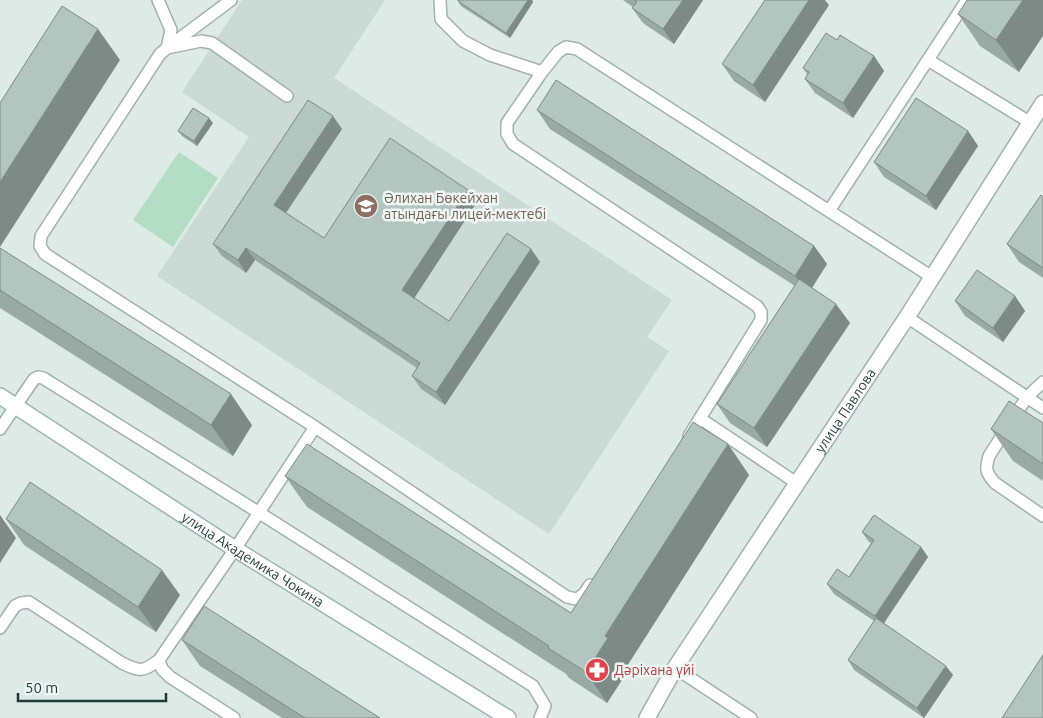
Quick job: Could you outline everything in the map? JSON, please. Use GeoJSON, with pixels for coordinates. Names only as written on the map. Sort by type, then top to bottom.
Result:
{"type":"FeatureCollection","features":[{"type":"Feature","properties":{"kind":"street","name":"улица Павлова"},"geometry":{"type":"LineString","coordinates":[[647,718],[676,668],[798,484],[1043,103]]}},
{"type":"Feature","properties":{"kind":"street","name":"улица Академика Чокина"},"geometry":{"type":"LineString","coordinates":[[0,396],[235,549],[508,718]]}},
{"type":"Feature","properties":{"kind":"lane"},"geometry":{"type":"LineString","coordinates":[[158,0],[171,30],[167,48]]}},
{"type":"Feature","properties":{"kind":"lane"},"geometry":{"type":"LineString","coordinates":[[231,0],[160,54],[41,236],[40,246],[45,254],[315,426],[567,597],[577,599],[584,594],[595,578]]}},
{"type":"Feature","properties":{"kind":"lane"},"geometry":{"type":"LineString","coordinates":[[440,0],[441,19],[463,41],[490,55],[542,72]]}},
{"type":"Feature","properties":{"kind":"lane"},"geometry":{"type":"LineString","coordinates":[[829,211],[967,0]]}},
{"type":"Feature","properties":{"kind":"lane"},"geometry":{"type":"LineString","coordinates":[[167,48],[201,41],[212,43],[287,96]]}},
{"type":"Feature","properties":{"kind":"lane"},"geometry":{"type":"LineString","coordinates":[[685,443],[761,320],[761,312],[756,306],[513,144],[507,134],[506,123],[558,52],[566,47],[577,49],[932,277]]}},
{"type":"Feature","properties":{"kind":"lane"},"geometry":{"type":"LineString","coordinates":[[928,60],[1030,123]]}},
{"type":"Feature","properties":{"kind":"lane"},"geometry":{"type":"LineString","coordinates":[[907,316],[1043,408]]}},
{"type":"Feature","properties":{"kind":"lane"},"geometry":{"type":"LineString","coordinates":[[0,429],[34,379],[42,378],[534,686],[545,706],[540,718]]}},
{"type":"Feature","properties":{"kind":"lane"},"geometry":{"type":"LineString","coordinates":[[1043,382],[1026,397],[989,456],[986,464],[986,470],[995,483],[1043,516]]}},
{"type":"Feature","properties":{"kind":"lane"},"geometry":{"type":"LineString","coordinates":[[701,419],[798,484]]}},
{"type":"Feature","properties":{"kind":"lane"},"geometry":{"type":"LineString","coordinates":[[0,628],[15,606],[29,602],[122,663],[134,669],[147,668],[159,660],[235,549],[315,426]]}},
{"type":"Feature","properties":{"kind":"lane"},"geometry":{"type":"LineString","coordinates":[[159,660],[162,669],[170,677],[234,718]]}},
{"type":"Feature","properties":{"kind":"lane"},"geometry":{"type":"LineString","coordinates":[[676,668],[751,718]]}},
{"type":"Feature","properties":{"kind":"shaded area","name":"Әлихан Бөкейхан атындағы лицей-мектебі"},"geometry":{"type":"Polygon","coordinates":[[[242,0],[385,0],[334,78],[672,300],[647,337],[669,351],[549,534],[157,276],[249,137],[182,92],[242,0]]]}},
{"type":"Feature","properties":{"kind":"green space"},"geometry":{"type":"Polygon","coordinates":[[[179,152],[218,178],[173,247],[133,220],[179,152]]]}},
{"type":"Feature","properties":{"kind":"building"},"geometry":{"type":"Polygon","coordinates":[[[458,0],[528,0],[506,33],[458,0]]]}},
{"type":"Feature","properties":{"kind":"building"},"geometry":{"type":"Polygon","coordinates":[[[634,0],[683,0],[663,29],[632,8],[637,2],[634,0]]]}},
{"type":"Feature","properties":{"kind":"building"},"geometry":{"type":"Polygon","coordinates":[[[765,0],[809,0],[753,85],[722,64],[765,0]]]}},
{"type":"Feature","properties":{"kind":"building"},"geometry":{"type":"Polygon","coordinates":[[[967,0],[1023,0],[996,40],[958,14],[967,0]]]}},
{"type":"Feature","properties":{"kind":"building"},"geometry":{"type":"Polygon","coordinates":[[[62,6],[98,29],[0,182],[0,103],[62,6]]]}},
{"type":"Feature","properties":{"kind":"building"},"geometry":{"type":"Polygon","coordinates":[[[826,33],[837,40],[840,35],[874,56],[843,103],[805,79],[809,72],[803,68],[826,33]]]}},
{"type":"Feature","properties":{"kind":"building"},"geometry":{"type":"Polygon","coordinates":[[[556,80],[814,246],[795,276],[537,110],[556,80]]]}},
{"type":"Feature","properties":{"kind":"building"},"geometry":{"type":"Polygon","coordinates":[[[916,98],[968,131],[926,196],[874,162],[916,98]]]}},
{"type":"Feature","properties":{"kind":"building"},"geometry":{"type":"Polygon","coordinates":[[[308,100],[333,116],[274,205],[324,238],[390,138],[468,190],[402,290],[449,321],[507,233],[531,249],[436,392],[412,376],[420,363],[246,248],[238,260],[213,244],[308,100]]]}},
{"type":"Feature","properties":{"kind":"building"},"geometry":{"type":"Polygon","coordinates":[[[193,108],[209,118],[194,141],[178,131],[193,108]]]}},
{"type":"Feature","properties":{"kind":"building"},"geometry":{"type":"Polygon","coordinates":[[[1041,195],[1043,197],[1043,268],[1007,244],[1041,195]]]}},
{"type":"Feature","properties":{"kind":"building"},"geometry":{"type":"Polygon","coordinates":[[[0,248],[231,394],[211,425],[0,290],[0,248]]]}},
{"type":"Feature","properties":{"kind":"building"},"geometry":{"type":"Polygon","coordinates":[[[977,270],[1015,296],[993,328],[955,301],[977,270]]]}},
{"type":"Feature","properties":{"kind":"building"},"geometry":{"type":"Polygon","coordinates":[[[799,279],[836,304],[754,428],[717,404],[799,279]]]}},
{"type":"Feature","properties":{"kind":"building"},"geometry":{"type":"Polygon","coordinates":[[[1009,401],[1043,423],[1043,464],[991,429],[1009,401]]]}},
{"type":"Feature","properties":{"kind":"building"},"geometry":{"type":"Polygon","coordinates":[[[693,422],[728,444],[605,636],[608,638],[586,672],[548,648],[549,646],[285,476],[307,444],[571,613],[693,422]]]}},
{"type":"Feature","properties":{"kind":"building"},"geometry":{"type":"Polygon","coordinates":[[[30,482],[162,570],[138,607],[6,519],[30,482]]]}},
{"type":"Feature","properties":{"kind":"building"},"geometry":{"type":"Polygon","coordinates":[[[874,515],[921,547],[875,616],[827,584],[837,569],[849,577],[874,540],[862,532],[874,515]]]}},
{"type":"Feature","properties":{"kind":"building"},"geometry":{"type":"Polygon","coordinates":[[[204,606],[380,718],[305,718],[182,640],[204,606]]]}},
{"type":"Feature","properties":{"kind":"building"},"geometry":{"type":"Polygon","coordinates":[[[876,618],[946,666],[917,708],[848,660],[876,618]]]}},
{"type":"Feature","properties":{"kind":"building"},"geometry":{"type":"Polygon","coordinates":[[[1043,655],[1043,718],[1002,718],[1043,655]]]}},
{"type":"Feature","properties":{"kind":"place","name":"Әлихан Бөкейхан атындағы лицей-мектебі"},"geometry":{"type":"Point","coordinates":[366,206]}},
{"type":"Feature","properties":{"kind":"place","name":"Дәріхана үйі"},"geometry":{"type":"Point","coordinates":[597,670]}}]}
